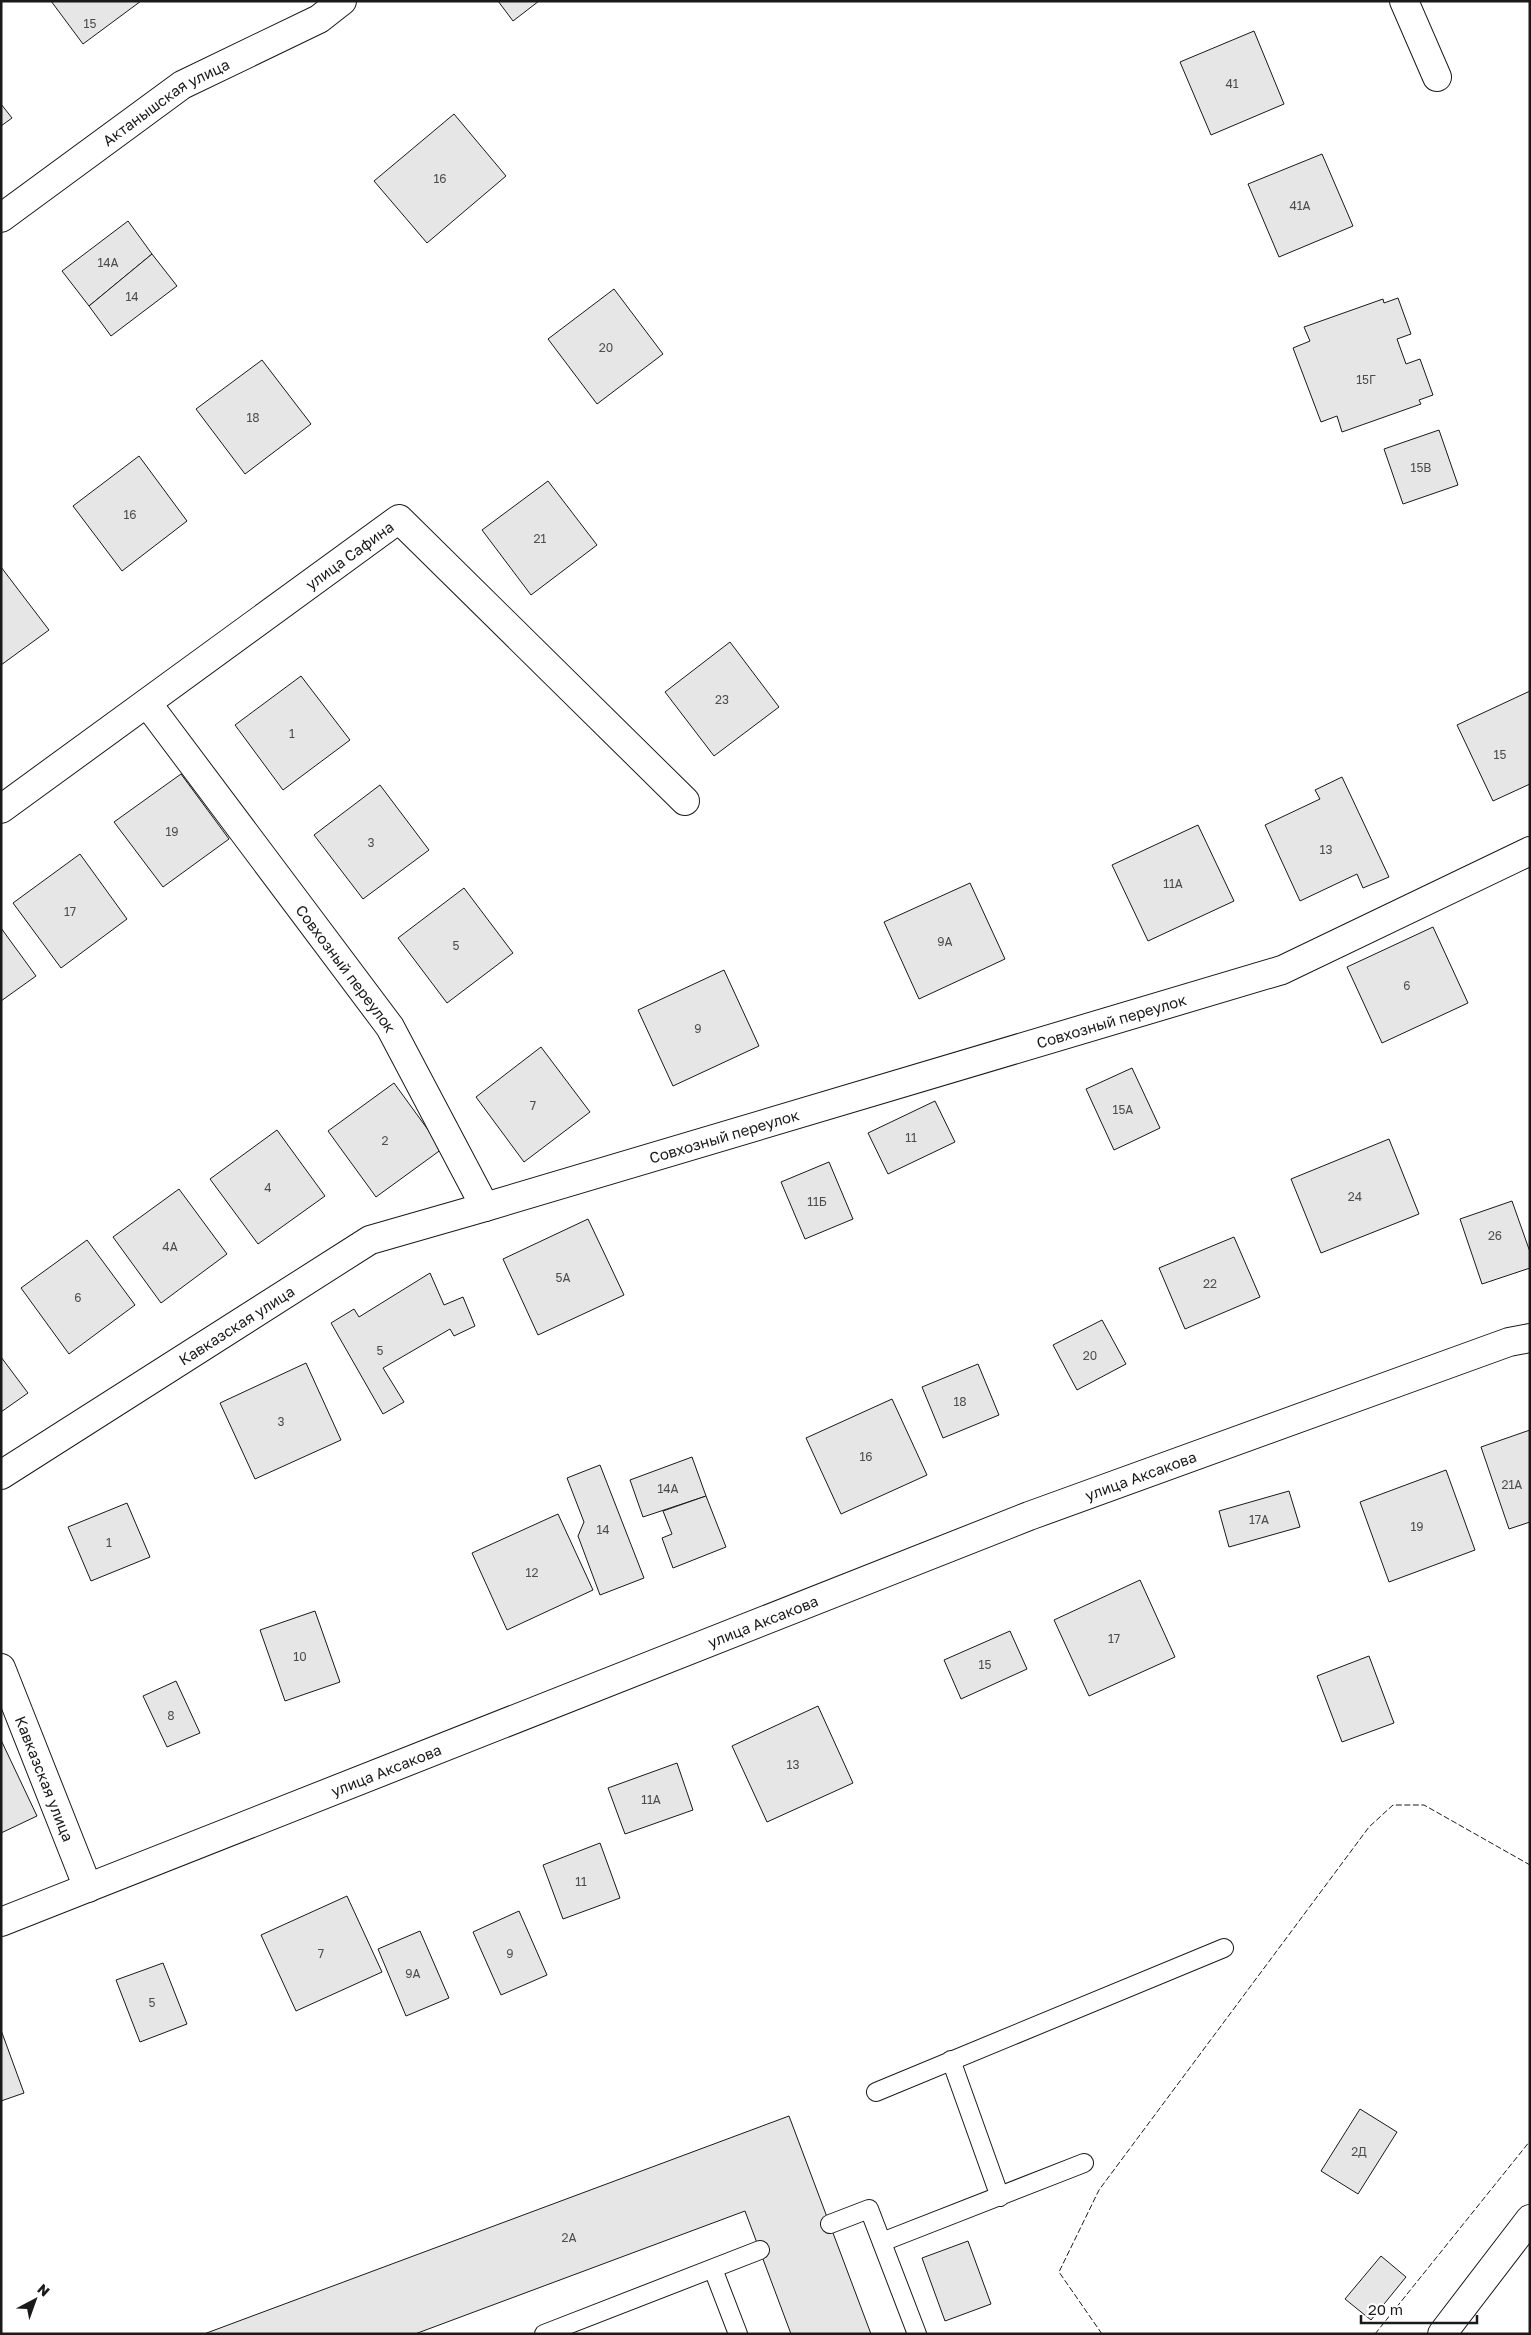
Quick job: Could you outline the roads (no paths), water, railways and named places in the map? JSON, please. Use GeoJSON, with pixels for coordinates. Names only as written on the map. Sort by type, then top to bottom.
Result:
{"type":"FeatureCollection","features":[{"type":"Feature","properties":{"kind":"street","name":"Актанышская улица"},"geometry":{"type":"LineString","coordinates":[[1,218],[182,85],[319,20],[342,1]]}},
{"type":"Feature","properties":{"kind":"street"},"geometry":{"type":"LineString","coordinates":[[1404,1],[1436,77]]}},
{"type":"Feature","properties":{"kind":"street","name":"улица Сафина"},"geometry":{"type":"LineString","coordinates":[[1,809],[399,519],[685,801]]}},
{"type":"Feature","properties":{"kind":"street","name":"Совхозный переулок"},"geometry":{"type":"LineString","coordinates":[[148,703],[390,1027],[485,1207],[1282,970],[1530,851]]}},
{"type":"Feature","properties":{"kind":"street","name":"Кавказская улица"},"geometry":{"type":"LineString","coordinates":[[1,1475],[370,1240],[485,1207]]}},
{"type":"Feature","properties":{"kind":"street","name":"улица Аксакова"},"geometry":{"type":"LineString","coordinates":[[1,1922],[1029,1516],[1509,1342],[1530,1338]]}},
{"type":"Feature","properties":{"kind":"street","name":"Кавказская улица"},"geometry":{"type":"LineString","coordinates":[[1,1668],[88,1888]]}},
{"type":"Feature","properties":{"kind":"street"},"geometry":{"type":"LineString","coordinates":[[1442,2334],[1530,2219]]}},
{"type":"Feature","properties":{"kind":"lane"},"geometry":{"type":"LineString","coordinates":[[876,2092],[1224,1948]]}},
{"type":"Feature","properties":{"kind":"lane"},"geometry":{"type":"LineString","coordinates":[[952,2060],[1000,2197]]}},
{"type":"Feature","properties":{"kind":"lane"},"geometry":{"type":"LineString","coordinates":[[882,2242],[1084,2163]]}},
{"type":"Feature","properties":{"kind":"lane"},"geometry":{"type":"LineString","coordinates":[[830,2224],[869,2209],[917,2334]]}},
{"type":"Feature","properties":{"kind":"lane"},"geometry":{"type":"LineString","coordinates":[[544,2334],[573,2329],[760,2250]]}},
{"type":"Feature","properties":{"kind":"lane"},"geometry":{"type":"LineString","coordinates":[[713,2269],[738,2334]]}}]}
